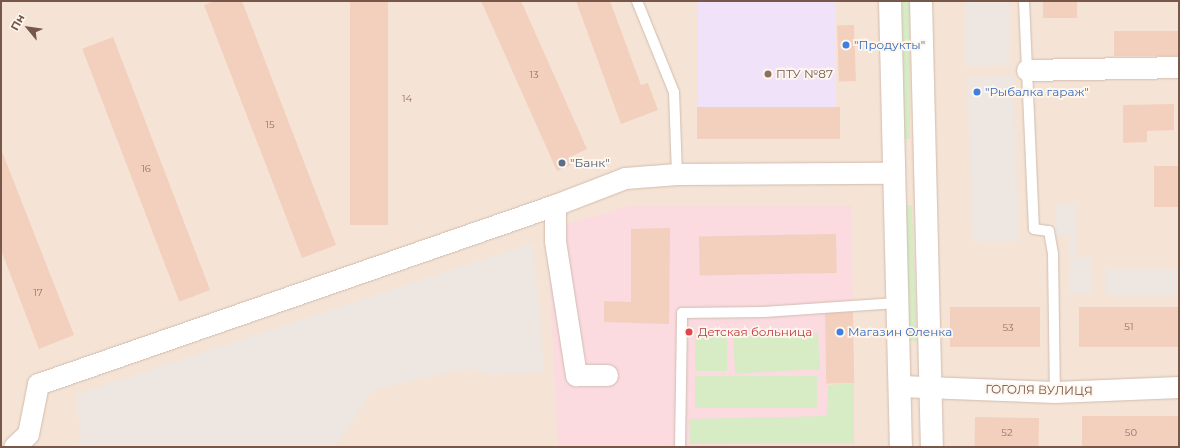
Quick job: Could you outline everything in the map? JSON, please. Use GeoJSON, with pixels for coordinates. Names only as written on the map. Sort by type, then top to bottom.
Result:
{"type":"FeatureCollection","features":[{"type":"Feature","properties":{"kind":"street"},"geometry":{"type":"LineString","coordinates":[[890,1],[901,447]]}},
{"type":"Feature","properties":{"kind":"street"},"geometry":{"type":"LineString","coordinates":[[921,1],[932,447]]}},
{"type":"Feature","properties":{"kind":"street"},"geometry":{"type":"LineString","coordinates":[[1027,70],[1179,67]]}},
{"type":"Feature","properties":{"kind":"street"},"geometry":{"type":"LineString","coordinates":[[14,447],[28,434],[38,384],[556,205],[625,178],[677,174],[894,173]]}},
{"type":"Feature","properties":{"kind":"street"},"geometry":{"type":"LineString","coordinates":[[556,205],[555,241],[576,375],[607,375]]}},
{"type":"Feature","properties":{"kind":"street","name":"ГОГОЛЯ ВУЛИЦЯ"},"geometry":{"type":"LineString","coordinates":[[900,386],[1055,392],[1179,388]]}},
{"type":"Feature","properties":{"kind":"lane"},"geometry":{"type":"LineString","coordinates":[[637,1],[674,92],[677,174]]}},
{"type":"Feature","properties":{"kind":"lane"},"geometry":{"type":"LineString","coordinates":[[1024,1],[1034,229],[1049,231],[1053,254],[1055,392]]}},
{"type":"Feature","properties":{"kind":"lane"},"geometry":{"type":"LineString","coordinates":[[680,447],[682,313],[764,312],[897,303]]}},
{"type":"Feature","properties":{"kind":"shaded area"},"geometry":{"type":"Polygon","coordinates":[[[1,1],[1179,1],[1179,447],[1,447],[1,1]]]}},
{"type":"Feature","properties":{"kind":"shaded area","name":"ПТУ №87"},"geometry":{"type":"Polygon","coordinates":[[[698,1],[836,1],[836,140],[698,140],[698,1]]]}},
{"type":"Feature","properties":{"kind":"shaded area"},"geometry":{"type":"Polygon","coordinates":[[[965,1],[1010,1],[1010,66],[965,66],[965,1]]]}},
{"type":"Feature","properties":{"kind":"shaded area"},"geometry":{"type":"Polygon","coordinates":[[[1013,76],[1019,241],[973,243],[967,78],[1013,76]]]}},
{"type":"Feature","properties":{"kind":"shaded area"},"geometry":{"type":"Polygon","coordinates":[[[1076,204],[1077,257],[1092,257],[1092,294],[1070,294],[1069,235],[1056,235],[1056,205],[1076,204]]]}},
{"type":"Feature","properties":{"kind":"shaded area","name":"Детская больница"},"geometry":{"type":"Polygon","coordinates":[[[634,205],[851,205],[853,311],[825,313],[828,385],[854,383],[855,447],[558,447],[547,229],[634,205]]]}},
{"type":"Feature","properties":{"kind":"shaded area"},"geometry":{"type":"Polygon","coordinates":[[[533,243],[545,372],[489,375],[469,368],[373,390],[335,447],[72,447],[81,440],[76,394],[533,243]]]}},
{"type":"Feature","properties":{"kind":"shaded area"},"geometry":{"type":"Polygon","coordinates":[[[1106,270],[1179,270],[1179,296],[1106,296],[1106,270]]]}},
{"type":"Feature","properties":{"kind":"green space"},"geometry":{"type":"Polygon","coordinates":[[[902,1],[910,1],[910,139],[902,139],[902,1]]]}},
{"type":"Feature","properties":{"kind":"green space"},"geometry":{"type":"Polygon","coordinates":[[[903,205],[912,205],[917,341],[908,341],[903,205]]]}},
{"type":"Feature","properties":{"kind":"green space"},"geometry":{"type":"Polygon","coordinates":[[[818,333],[820,369],[735,373],[733,337],[818,333]]]}},
{"type":"Feature","properties":{"kind":"green space"},"geometry":{"type":"Polygon","coordinates":[[[695,334],[727,334],[727,371],[695,371],[695,334]]]}},
{"type":"Feature","properties":{"kind":"green space"},"geometry":{"type":"Polygon","coordinates":[[[695,376],[817,376],[817,408],[695,408],[695,376]]]}},
{"type":"Feature","properties":{"kind":"green space"},"geometry":{"type":"Polygon","coordinates":[[[854,383],[854,443],[690,444],[689,419],[827,416],[828,385],[854,383]]]}},
{"type":"Feature","properties":{"kind":"building"},"geometry":{"type":"Polygon","coordinates":[[[215,1],[242,1],[336,245],[302,258],[204,5],[215,1]]]}},
{"type":"Feature","properties":{"kind":"building"},"geometry":{"type":"Polygon","coordinates":[[[350,1],[388,1],[388,225],[350,225],[350,1]]]}},
{"type":"Feature","properties":{"kind":"building"},"geometry":{"type":"Polygon","coordinates":[[[481,1],[521,1],[587,149],[568,158],[571,165],[557,171],[481,1]]]}},
{"type":"Feature","properties":{"kind":"building"},"geometry":{"type":"Polygon","coordinates":[[[576,1],[610,1],[641,85],[648,83],[658,110],[621,124],[576,1]]]}},
{"type":"Feature","properties":{"kind":"building"},"geometry":{"type":"Polygon","coordinates":[[[1043,1],[1077,1],[1077,18],[1043,18],[1043,1]]]}},
{"type":"Feature","properties":{"kind":"building","name":"\"Продукты\""},"geometry":{"type":"Polygon","coordinates":[[[854,25],[856,81],[839,82],[837,26],[854,25]]]}},
{"type":"Feature","properties":{"kind":"building"},"geometry":{"type":"Polygon","coordinates":[[[1114,31],[1179,31],[1179,56],[1114,56],[1114,31]]]}},
{"type":"Feature","properties":{"kind":"building"},"geometry":{"type":"Polygon","coordinates":[[[113,37],[210,290],[179,302],[82,49],[113,37]]]}},
{"type":"Feature","properties":{"kind":"building"},"geometry":{"type":"Polygon","coordinates":[[[1174,104],[1174,130],[1147,131],[1147,142],[1123,143],[1123,105],[1174,104]]]}},
{"type":"Feature","properties":{"kind":"building","name":"ПТУ №87"},"geometry":{"type":"Polygon","coordinates":[[[697,107],[840,107],[840,139],[697,139],[697,107]]]}},
{"type":"Feature","properties":{"kind":"building"},"geometry":{"type":"Polygon","coordinates":[[[1,149],[74,335],[39,349],[1,250],[1,149]]]}},
{"type":"Feature","properties":{"kind":"building"},"geometry":{"type":"Polygon","coordinates":[[[1154,166],[1179,166],[1179,207],[1154,207],[1154,166]]]}},
{"type":"Feature","properties":{"kind":"building"},"geometry":{"type":"Polygon","coordinates":[[[670,228],[669,324],[604,322],[604,301],[631,302],[631,229],[670,228]]]}},
{"type":"Feature","properties":{"kind":"building"},"geometry":{"type":"Polygon","coordinates":[[[836,234],[837,273],[700,275],[699,236],[836,234]]]}},
{"type":"Feature","properties":{"kind":"building"},"geometry":{"type":"Polygon","coordinates":[[[950,307],[1040,307],[1040,347],[950,347],[950,307]]]}},
{"type":"Feature","properties":{"kind":"building"},"geometry":{"type":"Polygon","coordinates":[[[1079,307],[1179,307],[1179,347],[1079,347],[1079,307]]]}},
{"type":"Feature","properties":{"kind":"building"},"geometry":{"type":"Polygon","coordinates":[[[825,312],[853,312],[854,383],[826,383],[825,312]]]}},
{"type":"Feature","properties":{"kind":"building"},"geometry":{"type":"Polygon","coordinates":[[[1082,416],[1179,416],[1179,447],[1082,447],[1082,416]]]}},
{"type":"Feature","properties":{"kind":"building"},"geometry":{"type":"Polygon","coordinates":[[[975,417],[1039,418],[1038,447],[974,447],[975,417]]]}},
{"type":"Feature","properties":{"kind":"place","name":"\"Продукты\""},"geometry":{"type":"Point","coordinates":[846,45]}},
{"type":"Feature","properties":{"kind":"place","name":"ПТУ №87"},"geometry":{"type":"Point","coordinates":[768,74]}},
{"type":"Feature","properties":{"kind":"place","name":"\"Рыбалка гараж\""},"geometry":{"type":"Point","coordinates":[977,92]}},
{"type":"Feature","properties":{"kind":"place","name":"\"Банк\""},"geometry":{"type":"Point","coordinates":[562,163]}},
{"type":"Feature","properties":{"kind":"place","name":"Детская больница"},"geometry":{"type":"Point","coordinates":[689,332]}},
{"type":"Feature","properties":{"kind":"place","name":"Магазин Оленка"},"geometry":{"type":"Point","coordinates":[840,332]}}]}
